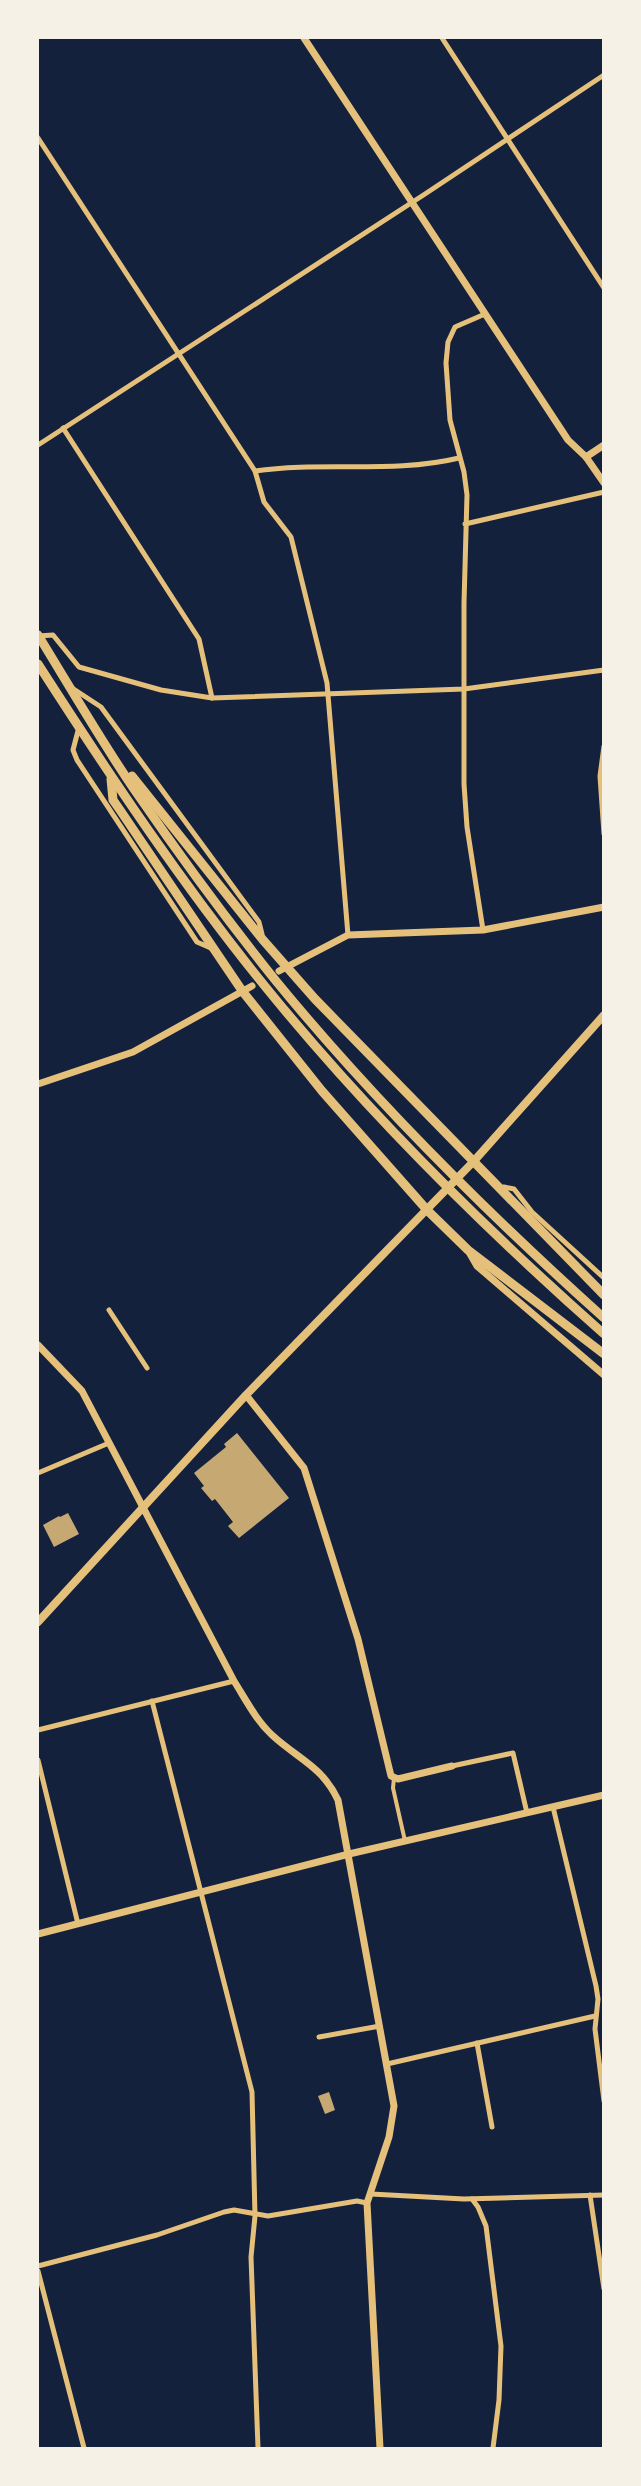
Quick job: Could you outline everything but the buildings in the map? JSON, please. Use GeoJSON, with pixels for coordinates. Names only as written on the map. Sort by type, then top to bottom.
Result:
{"type":"FeatureCollection","features":[{"type":"Feature","properties":{"kind":"highway"},"geometry":{"type":"LineString","coordinates":[[38,635],[135,791],[276,980],[356,1074],[441,1166],[603,1318]]}},
{"type":"Feature","properties":{"kind":"highway"},"geometry":{"type":"LineString","coordinates":[[38,664],[111,776],[193,893],[268,990],[347,1083],[460,1202],[603,1334]]}},
{"type":"Feature","properties":{"kind":"highway"},"geometry":{"type":"LineString","coordinates":[[104,742],[263,940],[283,969],[474,1161],[498,1189],[603,1295]]}},
{"type":"Feature","properties":{"kind":"highway"},"geometry":{"type":"LineString","coordinates":[[111,776],[113,800],[243,992],[321,1091],[427,1210],[468,1250],[603,1354]]}},
{"type":"Feature","properties":{"kind":"main road"},"geometry":{"type":"LineString","coordinates":[[38,1622],[246,1395],[474,1161],[603,1015]]}},
{"type":"Feature","properties":{"kind":"street"},"geometry":{"type":"LineString","coordinates":[[304,38],[568,440],[586,457],[603,483]]}},
{"type":"Feature","properties":{"kind":"street"},"geometry":{"type":"LineString","coordinates":[[442,38],[603,288]]}},
{"type":"Feature","properties":{"kind":"street"},"geometry":{"type":"LineString","coordinates":[[38,445],[603,75]]}},
{"type":"Feature","properties":{"kind":"street"},"geometry":{"type":"LineString","coordinates":[[38,138],[255,471],[264,502],[291,537],[305,598],[314,625],[328,692],[348,935]]}},
{"type":"Feature","properties":{"kind":"street"},"geometry":{"type":"LineString","coordinates":[[483,930],[467,827],[464,784],[467,495],[447,398],[446,363],[448,342],[455,327],[485,314]]}},
{"type":"Feature","properties":{"kind":"street"},"geometry":{"type":"LineString","coordinates":[[63,428],[195,633],[212,698]]}},
{"type":"Feature","properties":{"kind":"street"},"geometry":{"type":"LineString","coordinates":[[586,457],[603,445]]}},
{"type":"Feature","properties":{"kind":"street"},"geometry":{"type":"LineString","coordinates":[[255,471],[285,466],[426,464],[459,458]]}},
{"type":"Feature","properties":{"kind":"street"},"geometry":{"type":"LineString","coordinates":[[465,524],[603,492]]}},
{"type":"Feature","properties":{"kind":"street"},"geometry":{"type":"LineString","coordinates":[[38,635],[53,635],[79,667],[161,690],[212,698],[328,692],[464,689],[603,670]]}},
{"type":"Feature","properties":{"kind":"street"},"geometry":{"type":"LineString","coordinates":[[70,687],[101,707],[259,922],[263,940]]}},
{"type":"Feature","properties":{"kind":"street"},"geometry":{"type":"LineString","coordinates":[[79,728],[74,750],[77,760],[197,942],[214,950]]}},
{"type":"Feature","properties":{"kind":"street"},"geometry":{"type":"LineString","coordinates":[[603,746],[600,776],[603,834]]}},
{"type":"Feature","properties":{"kind":"street"},"geometry":{"type":"LineString","coordinates":[[283,969],[348,935],[483,930],[603,907]]}},
{"type":"Feature","properties":{"kind":"street"},"geometry":{"type":"LineString","coordinates":[[38,1083],[133,1052],[252,986]]}},
{"type":"Feature","properties":{"kind":"street"},"geometry":{"type":"LineString","coordinates":[[498,1189],[504,1187],[514,1189],[532,1212],[603,1278]]}},
{"type":"Feature","properties":{"kind":"street"},"geometry":{"type":"LineString","coordinates":[[468,1250],[477,1266],[603,1375]]}},
{"type":"Feature","properties":{"kind":"street"},"geometry":{"type":"LineString","coordinates":[[109,1310],[147,1368]]}},
{"type":"Feature","properties":{"kind":"street"},"geometry":{"type":"LineString","coordinates":[[38,1345],[82,1390],[234,1681],[258,1720],[273,1736],[307,1760],[339,1800],[394,2106],[388,2138],[367,2204],[380,2448]]}},
{"type":"Feature","properties":{"kind":"street"},"geometry":{"type":"LineString","coordinates":[[246,1395],[304,1468],[358,1640],[388,1766],[394,1778],[393,1788],[405,1842]]}},
{"type":"Feature","properties":{"kind":"street"},"geometry":{"type":"LineString","coordinates":[[38,1473],[109,1443]]}},
{"type":"Feature","properties":{"kind":"street"},"geometry":{"type":"LineString","coordinates":[[38,1730],[234,1681]]}},
{"type":"Feature","properties":{"kind":"street"},"geometry":{"type":"LineString","coordinates":[[152,1701],[252,2092],[255,2216],[251,2257],[258,2448]]}},
{"type":"Feature","properties":{"kind":"street"},"geometry":{"type":"LineString","coordinates":[[394,1778],[513,1753],[527,1813]]}},
{"type":"Feature","properties":{"kind":"street"},"geometry":{"type":"LineString","coordinates":[[38,1760],[78,1924]]}},
{"type":"Feature","properties":{"kind":"street"},"geometry":{"type":"LineString","coordinates":[[38,1934],[349,1854],[603,1795]]}},
{"type":"Feature","properties":{"kind":"street"},"geometry":{"type":"LineString","coordinates":[[553,1807],[596,1986],[598,1999],[595,2016],[603,2101]]}},
{"type":"Feature","properties":{"kind":"street"},"geometry":{"type":"LineString","coordinates":[[387,2064],[595,2016]]}},
{"type":"Feature","properties":{"kind":"street"},"geometry":{"type":"LineString","coordinates":[[319,2037],[380,2026]]}},
{"type":"Feature","properties":{"kind":"street"},"geometry":{"type":"LineString","coordinates":[[477,2043],[492,2127]]}},
{"type":"Feature","properties":{"kind":"street"},"geometry":{"type":"LineString","coordinates":[[371,2194],[472,2199],[603,2195]]}},
{"type":"Feature","properties":{"kind":"street"},"geometry":{"type":"LineString","coordinates":[[590,2195],[603,2289]]}},
{"type":"Feature","properties":{"kind":"street"},"geometry":{"type":"LineString","coordinates":[[472,2199],[486,2226],[501,2346],[500,2400],[493,2448]]}},
{"type":"Feature","properties":{"kind":"street"},"geometry":{"type":"LineString","coordinates":[[38,2266],[157,2235],[224,2212],[240,2211],[255,2216],[268,2216],[357,2201],[367,2204]]}},
{"type":"Feature","properties":{"kind":"street"},"geometry":{"type":"LineString","coordinates":[[38,2271],[84,2448]]}}]}
